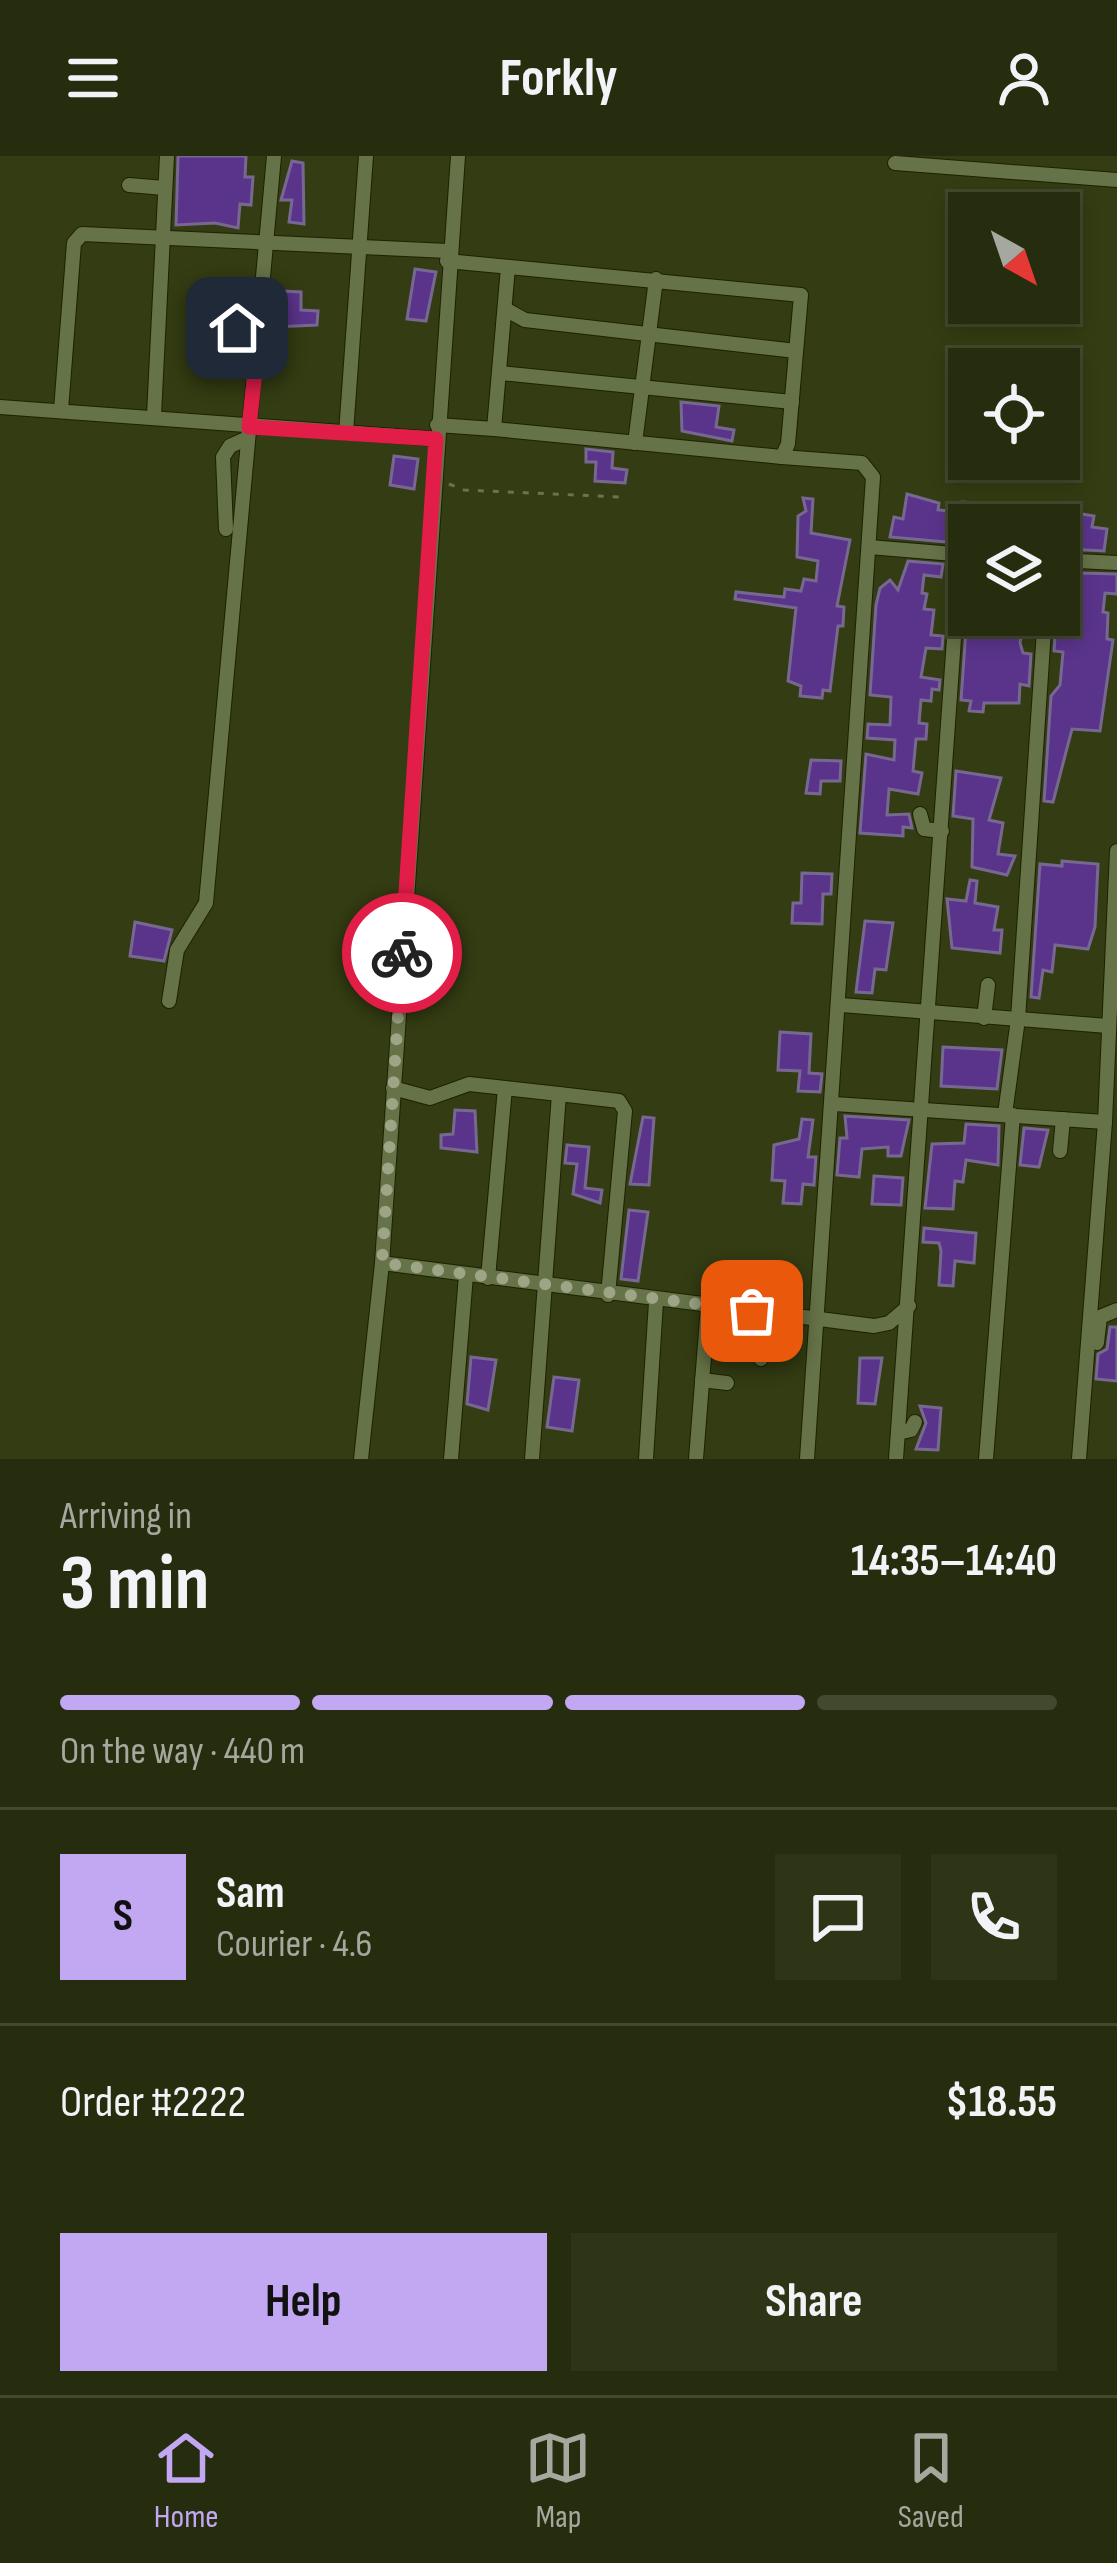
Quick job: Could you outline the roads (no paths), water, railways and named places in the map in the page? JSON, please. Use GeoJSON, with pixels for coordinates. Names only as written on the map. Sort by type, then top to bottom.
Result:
{"type":"FeatureCollection","features":[{"type":"Feature","properties":{"kind":"street"},"geometry":{"type":"LineString","coordinates":[[154,416],[167,156]]}},
{"type":"Feature","properties":{"kind":"street"},"geometry":{"type":"LineString","coordinates":[[169,1001],[178,950],[206,902],[274,156]]}},
{"type":"Feature","properties":{"kind":"street"},"geometry":{"type":"LineString","coordinates":[[346,433],[366,156]]}},
{"type":"Feature","properties":{"kind":"street"},"geometry":{"type":"LineString","coordinates":[[361,1459],[382,1263],[458,156]]}},
{"type":"Feature","properties":{"kind":"street"},"geometry":{"type":"LineString","coordinates":[[896,163],[1117,180]]}},
{"type":"Feature","properties":{"kind":"street"},"geometry":{"type":"LineString","coordinates":[[129,184],[164,188]]}},
{"type":"Feature","properties":{"kind":"street"},"geometry":{"type":"LineString","coordinates":[[62,410],[75,240],[88,231],[358,246],[508,267],[801,295],[782,458]]}},
{"type":"Feature","properties":{"kind":"street"},"geometry":{"type":"LineString","coordinates":[[494,429],[508,267]]}},
{"type":"Feature","properties":{"kind":"street"},"geometry":{"type":"LineString","coordinates":[[635,443],[656,279]]}},
{"type":"Feature","properties":{"kind":"street"},"geometry":{"type":"LineString","coordinates":[[505,309],[525,320],[796,351]]}},
{"type":"Feature","properties":{"kind":"street"},"geometry":{"type":"LineString","coordinates":[[212,319],[231,328],[260,327]]}},
{"type":"Feature","properties":{"kind":"street"},"geometry":{"type":"LineString","coordinates":[[500,373],[792,402]]}},
{"type":"Feature","properties":{"kind":"street"},"geometry":{"type":"LineString","coordinates":[[0,407],[154,416],[249,432],[494,429],[869,467],[869,547],[841,1005],[807,1459]]}},
{"type":"Feature","properties":{"kind":"street"},"geometry":{"type":"LineString","coordinates":[[226,529],[223,457],[249,432]]}},
{"type":"Feature","properties":{"kind":"street"},"geometry":{"type":"LineString","coordinates":[[869,547],[948,554]]}},
{"type":"Feature","properties":{"kind":"street"},"geometry":{"type":"LineString","coordinates":[[1080,561],[1117,563]]}},
{"type":"Feature","properties":{"kind":"street"},"geometry":{"type":"LineString","coordinates":[[896,1459],[958,636]]}},
{"type":"Feature","properties":{"kind":"street"},"geometry":{"type":"LineString","coordinates":[[986,1459],[1044,636]]}},
{"type":"Feature","properties":{"kind":"street"},"geometry":{"type":"LineString","coordinates":[[920,814],[924,829],[942,831]]}},
{"type":"Feature","properties":{"kind":"street"},"geometry":{"type":"LineString","coordinates":[[1079,1459],[1105,1122],[1117,851]]}},
{"type":"Feature","properties":{"kind":"street"},"geometry":{"type":"LineString","coordinates":[[984,1018],[988,985]]}},
{"type":"Feature","properties":{"kind":"street"},"geometry":{"type":"LineString","coordinates":[[841,1005],[1108,1026]]}},
{"type":"Feature","properties":{"kind":"street"},"geometry":{"type":"LineString","coordinates":[[393,1088],[430,1098],[469,1084],[619,1101],[625,1111],[608,1294]]}},
{"type":"Feature","properties":{"kind":"street"},"geometry":{"type":"LineString","coordinates":[[488,1278],[505,1088]]}},
{"type":"Feature","properties":{"kind":"street"},"geometry":{"type":"LineString","coordinates":[[532,1459],[559,1094]]}},
{"type":"Feature","properties":{"kind":"street"},"geometry":{"type":"LineString","coordinates":[[834,1104],[1105,1122]]}},
{"type":"Feature","properties":{"kind":"street"},"geometry":{"type":"LineString","coordinates":[[1060,1151],[1063,1119]]}},
{"type":"Feature","properties":{"kind":"street"},"geometry":{"type":"LineString","coordinates":[[382,1263],[656,1302],[707,1306],[758,1300],[791,1315],[874,1326],[890,1323],[910,1306]]}},
{"type":"Feature","properties":{"kind":"street"},"geometry":{"type":"LineString","coordinates":[[451,1459],[466,1275]]}},
{"type":"Feature","properties":{"kind":"street"},"geometry":{"type":"LineString","coordinates":[[696,1459],[707,1306],[714,1295],[727,1294]]}},
{"type":"Feature","properties":{"kind":"street"},"geometry":{"type":"LineString","coordinates":[[758,1300],[761,1359]]}},
{"type":"Feature","properties":{"kind":"street"},"geometry":{"type":"LineString","coordinates":[[646,1459],[656,1302]]}},
{"type":"Feature","properties":{"kind":"street"},"geometry":{"type":"LineString","coordinates":[[1087,1360],[1096,1352],[1100,1318],[1117,1310]]}},
{"type":"Feature","properties":{"kind":"street"},"geometry":{"type":"LineString","coordinates":[[702,1380],[728,1383]]}},
{"type":"Feature","properties":{"kind":"street"},"geometry":{"type":"LineString","coordinates":[[898,1432],[911,1430],[915,1422]]}}]}
